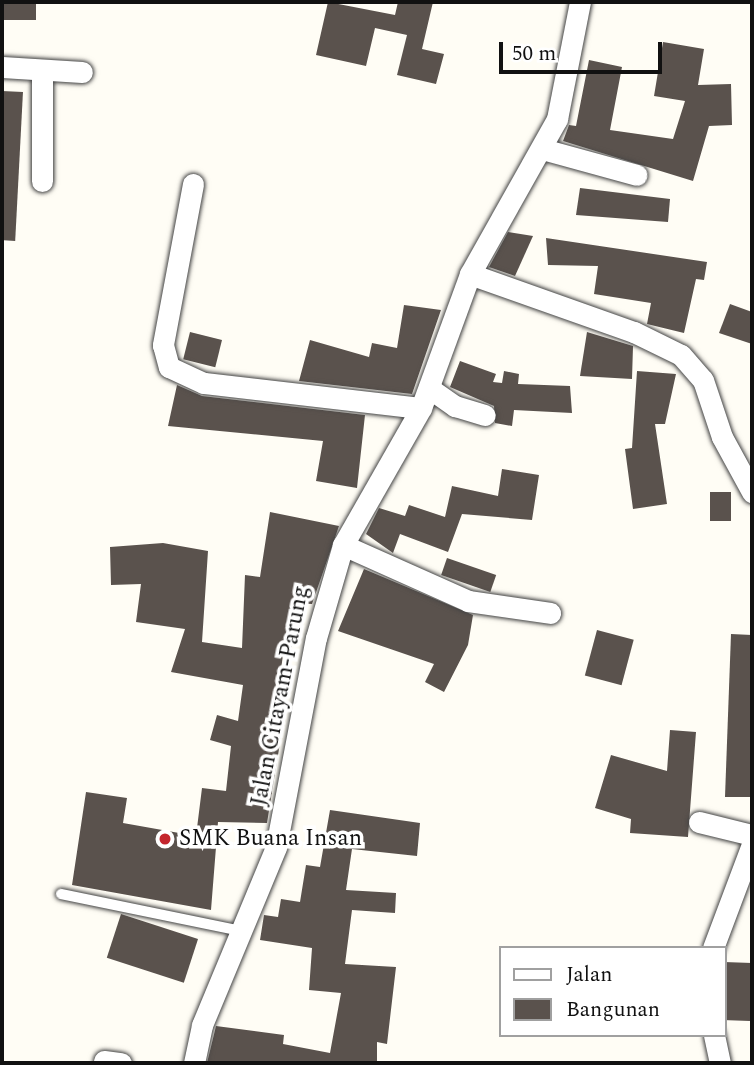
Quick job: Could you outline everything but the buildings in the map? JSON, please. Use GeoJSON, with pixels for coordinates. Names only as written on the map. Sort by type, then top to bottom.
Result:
{"type":"FeatureCollection","features":[{"type":"Feature","properties":{"kind":"street","name":"Jalan Citayam-Parung"},"geometry":{"type":"LineString","coordinates":[[194,1063],[202,1025],[276,847],[316,638],[343,545],[425,398],[470,274],[542,149],[565,94],[580,2]]}},
{"type":"Feature","properties":{"kind":"street"},"geometry":{"type":"LineString","coordinates":[[2,67],[82,72]]}},
{"type":"Feature","properties":{"kind":"street"},"geometry":{"type":"LineString","coordinates":[[42,71],[42,181]]}},
{"type":"Feature","properties":{"kind":"street"},"geometry":{"type":"LineString","coordinates":[[542,149],[638,175]]}},
{"type":"Feature","properties":{"kind":"street"},"geometry":{"type":"LineString","coordinates":[[193,184],[163,345],[169,367],[204,383],[425,398],[485,415]]}},
{"type":"Feature","properties":{"kind":"street"},"geometry":{"type":"LineString","coordinates":[[470,274],[634,332],[681,355],[703,380],[722,437],[752,492]]}},
{"type":"Feature","properties":{"kind":"street"},"geometry":{"type":"LineString","coordinates":[[343,545],[468,601],[550,613]]}},
{"type":"Feature","properties":{"kind":"street"},"geometry":{"type":"LineString","coordinates":[[699,822],[752,835]]}},
{"type":"Feature","properties":{"kind":"street"},"geometry":{"type":"LineString","coordinates":[[714,946],[752,844]]}},
{"type":"Feature","properties":{"kind":"street"},"geometry":{"type":"LineString","coordinates":[[714,1037],[720,1063]]}},
{"type":"Feature","properties":{"kind":"lane"},"geometry":{"type":"LineString","coordinates":[[61,894],[241,931]]}},
{"type":"Feature","properties":{"kind":"place","name":"SMK Buana Insan"},"geometry":{"type":"Point","coordinates":[165,839]}}]}
